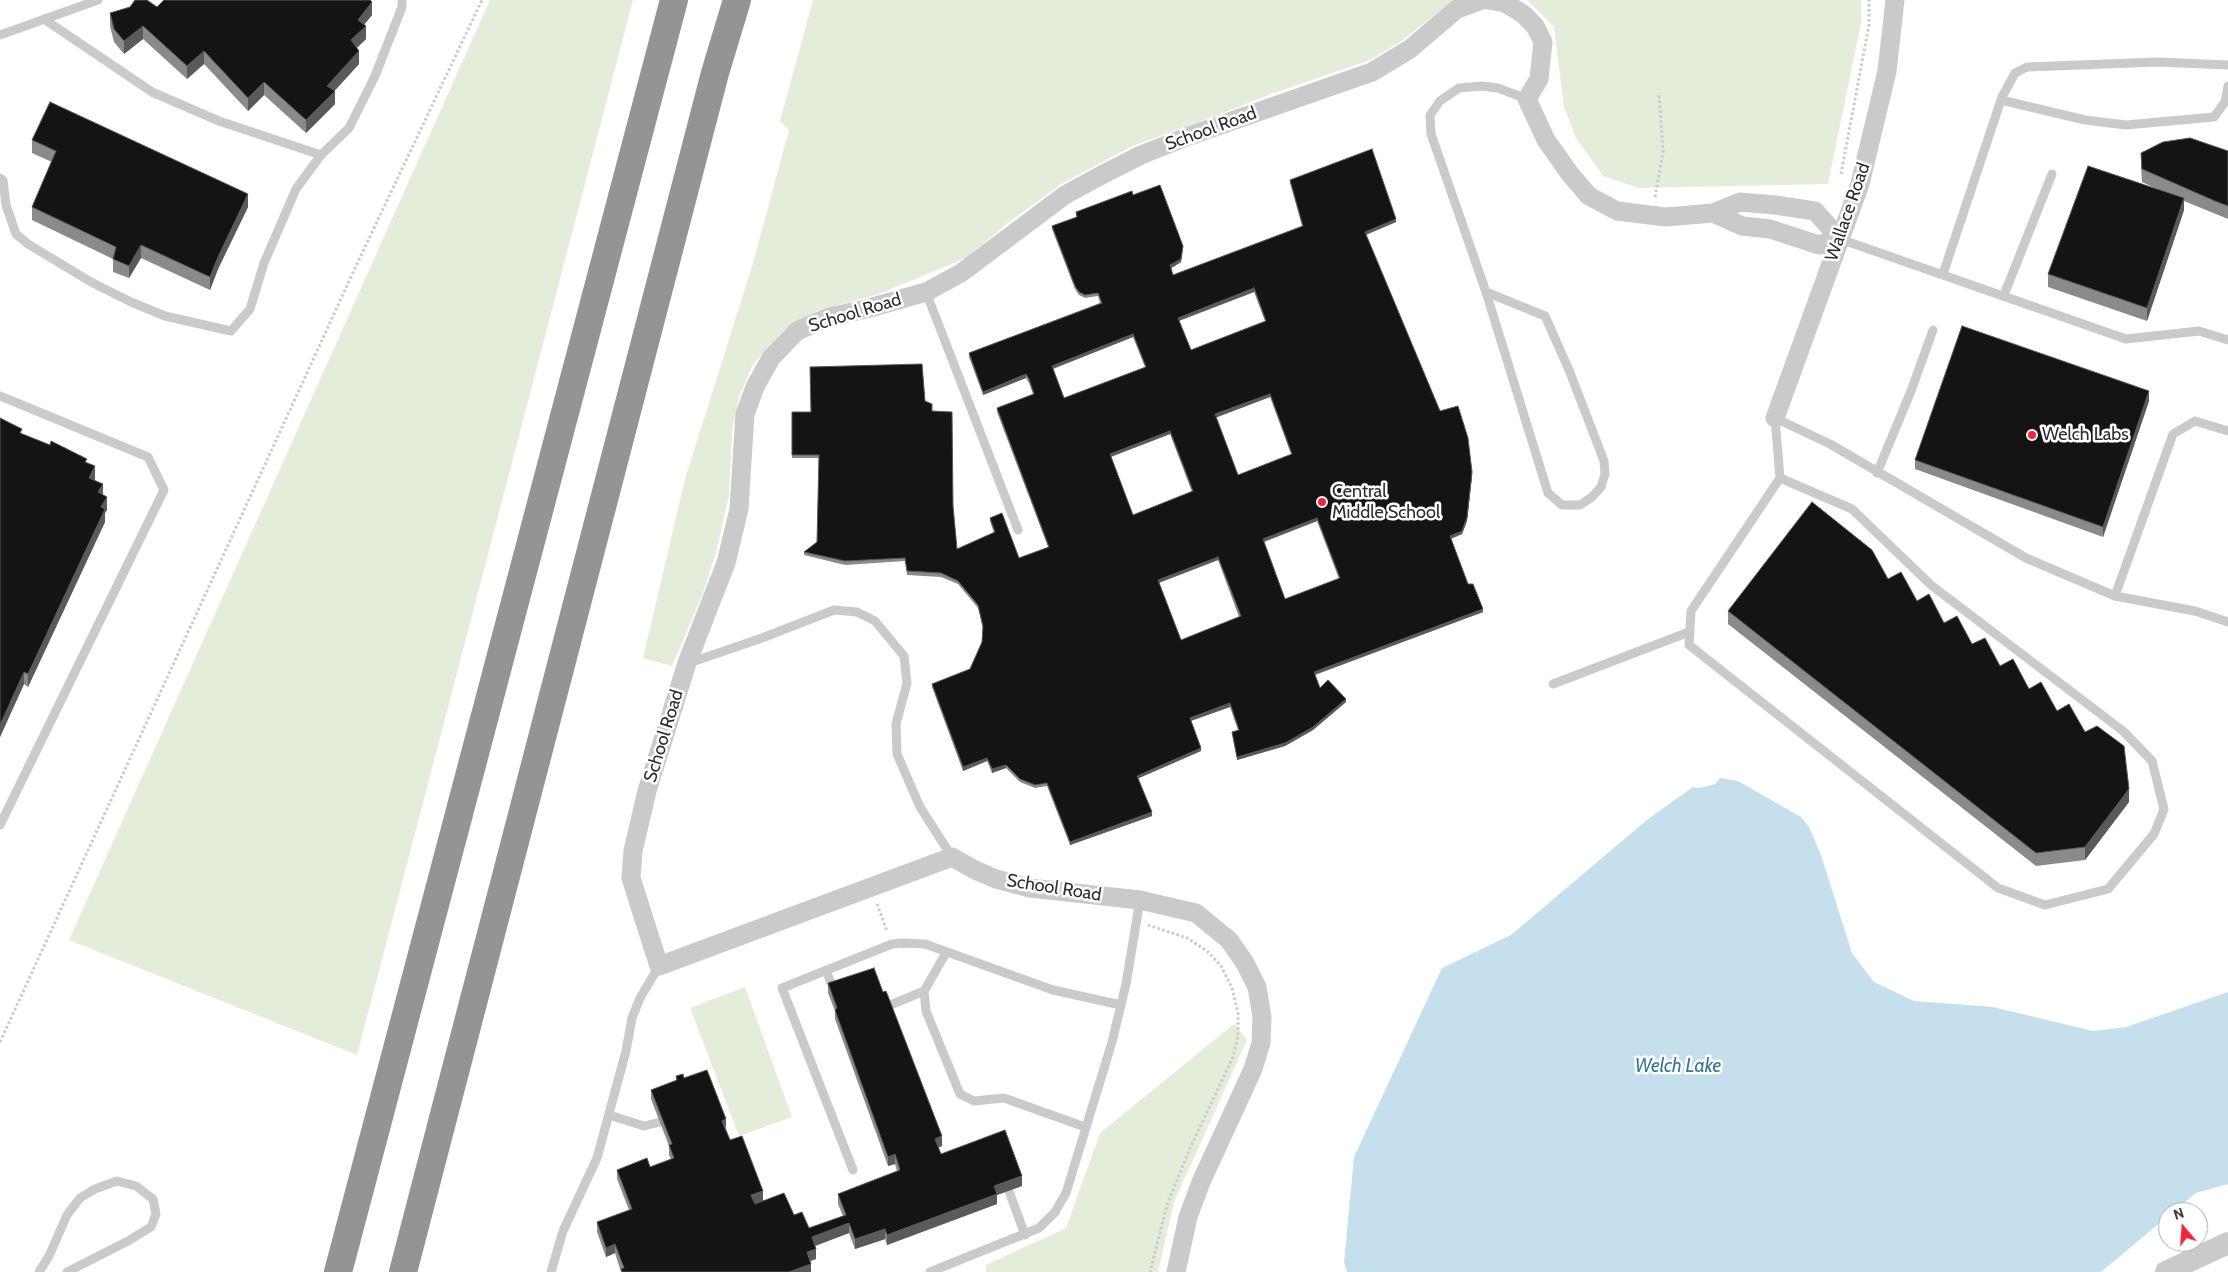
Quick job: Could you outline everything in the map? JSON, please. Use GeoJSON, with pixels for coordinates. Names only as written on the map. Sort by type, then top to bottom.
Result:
{"type":"FeatureCollection","features":[{"type":"Feature","properties":{"kind":"highway"},"geometry":{"type":"LineString","coordinates":[[338,1272],[674,0]]}},
{"type":"Feature","properties":{"kind":"highway"},"geometry":{"type":"LineString","coordinates":[[403,1272],[715,73],[737,0]]}},
{"type":"Feature","properties":{"kind":"street","name":"School Road"},"geometry":{"type":"LineString","coordinates":[[659,966],[631,878],[633,851],[647,791],[687,663],[726,563],[739,509],[745,414],[755,386],[771,358],[797,331],[829,317],[926,292],[961,273],[1065,195],[1141,155],[1189,136],[1372,72],[1410,49],[1457,9],[1482,0]]}},
{"type":"Feature","properties":{"kind":"street"},"geometry":{"type":"LineString","coordinates":[[1488,0],[1506,3],[1523,14],[1535,26],[1543,42],[1539,80],[1527,99],[1546,140],[1570,174],[1589,196],[1617,211],[1666,217],[1713,213],[1740,202],[1815,211],[1840,238],[1819,245],[1770,229],[1742,226],[1713,213]]}},
{"type":"Feature","properties":{"kind":"street","name":"Wallace Road"},"geometry":{"type":"LineString","coordinates":[[1775,418],[1860,184],[1875,129],[1887,71],[1895,0]]}},
{"type":"Feature","properties":{"kind":"street","name":"School Road"},"geometry":{"type":"LineString","coordinates":[[952,857],[989,876],[1030,888],[1140,900],[1196,913],[1230,940],[1245,963],[1256,987],[1262,1017],[1261,1043],[1253,1069],[1194,1200],[1188,1217],[1176,1272]]}},
{"type":"Feature","properties":{"kind":"street"},"geometry":{"type":"LineString","coordinates":[[659,966],[952,857]]}},
{"type":"Feature","properties":{"kind":"street"},"geometry":{"type":"LineString","coordinates":[[2166,1272],[2228,1243]]}},
{"type":"Feature","properties":{"kind":"lane"},"geometry":{"type":"LineString","coordinates":[[0,35],[98,0]]}},
{"type":"Feature","properties":{"kind":"lane"},"geometry":{"type":"LineString","coordinates":[[0,178],[4,180],[6,205],[16,234],[28,244],[131,302],[165,316],[231,331],[250,309],[264,263],[296,189],[321,155],[349,128],[375,76],[402,6],[402,0]]}},
{"type":"Feature","properties":{"kind":"lane"},"geometry":{"type":"LineString","coordinates":[[44,19],[152,92],[219,121],[321,155]]}},
{"type":"Feature","properties":{"kind":"lane"},"geometry":{"type":"LineString","coordinates":[[1944,274],[2001,100],[2015,73],[2027,67],[2158,62],[2228,65]]}},
{"type":"Feature","properties":{"kind":"lane"},"geometry":{"type":"LineString","coordinates":[[1486,292],[1545,316],[1553,334],[1604,461],[1605,474],[1601,487],[1592,497],[1580,505],[1562,506],[1548,492],[1486,292],[1431,134],[1430,115],[1440,101],[1459,88],[1482,86],[1498,88],[1527,99]]}},
{"type":"Feature","properties":{"kind":"lane"},"geometry":{"type":"LineString","coordinates":[[2001,100],[2085,120],[2126,125],[2214,117],[2225,102],[2228,86]]}},
{"type":"Feature","properties":{"kind":"lane"},"geometry":{"type":"LineString","coordinates":[[2004,296],[2052,174]]}},
{"type":"Feature","properties":{"kind":"lane"},"geometry":{"type":"LineString","coordinates":[[1840,238],[2126,339],[2199,331],[2228,340]]}},
{"type":"Feature","properties":{"kind":"lane"},"geometry":{"type":"LineString","coordinates":[[926,292],[1018,530]]}},
{"type":"Feature","properties":{"kind":"lane"},"geometry":{"type":"LineString","coordinates":[[1877,473],[1911,391],[1933,330]]}},
{"type":"Feature","properties":{"kind":"lane"},"geometry":{"type":"LineString","coordinates":[[0,396],[148,457],[164,490],[0,825]]}},
{"type":"Feature","properties":{"kind":"lane"},"geometry":{"type":"LineString","coordinates":[[1775,418],[1830,444],[2026,558],[2115,596],[2195,611],[2228,622]]}},
{"type":"Feature","properties":{"kind":"lane"},"geometry":{"type":"LineString","coordinates":[[1775,418],[1780,478],[1691,611],[1689,645],[1998,888],[2045,905],[2108,889],[2154,834],[2164,809],[2152,761],[2123,731],[1931,585],[1852,510],[1780,478]]}},
{"type":"Feature","properties":{"kind":"lane"},"geometry":{"type":"LineString","coordinates":[[2115,596],[2173,434],[2195,421],[2228,431]]}},
{"type":"Feature","properties":{"kind":"lane"},"geometry":{"type":"LineString","coordinates":[[687,663],[762,638],[834,610],[857,612],[876,621],[904,656],[907,683],[896,724],[897,754],[920,807],[952,857]]}},
{"type":"Feature","properties":{"kind":"lane"},"geometry":{"type":"LineString","coordinates":[[1553,684],[1690,632]]}},
{"type":"Feature","properties":{"kind":"lane"},"geometry":{"type":"LineString","coordinates":[[930,1272],[1039,1228],[1055,1212],[1066,1193],[1112,1042],[1121,1005],[1140,900]]}},
{"type":"Feature","properties":{"kind":"lane"},"geometry":{"type":"LineString","coordinates":[[853,1170],[782,988],[892,944],[925,944],[1053,990],[1121,1005]]}},
{"type":"Feature","properties":{"kind":"lane"},"geometry":{"type":"LineString","coordinates":[[946,953],[924,991],[926,1011],[960,1094],[974,1101],[1004,1098],[1085,1127]]}},
{"type":"Feature","properties":{"kind":"lane"},"geometry":{"type":"LineString","coordinates":[[551,1272],[563,1231],[597,1158],[626,1051],[632,1018],[640,998],[659,966]]}},
{"type":"Feature","properties":{"kind":"lane"},"geometry":{"type":"LineString","coordinates":[[826,970],[834,991]]}},
{"type":"Feature","properties":{"kind":"lane"},"geometry":{"type":"LineString","coordinates":[[888,1006],[924,991]]}},
{"type":"Feature","properties":{"kind":"lane"},"geometry":{"type":"LineString","coordinates":[[609,1115],[644,1126],[660,1122]]}},
{"type":"Feature","properties":{"kind":"lane"},"geometry":{"type":"LineString","coordinates":[[39,1272],[49,1256],[67,1215],[80,1198],[95,1188],[117,1181],[136,1186],[153,1199],[156,1214],[151,1227],[67,1272]]}},
{"type":"Feature","properties":{"kind":"lane"},"geometry":{"type":"LineString","coordinates":[[1009,1191],[1024,1235]]}},
{"type":"Feature","properties":{"kind":"path"},"geometry":{"type":"LineString","coordinates":[[0,1042],[352,274],[482,0]]}},
{"type":"Feature","properties":{"kind":"path"},"geometry":{"type":"LineString","coordinates":[[1839,183],[1869,25],[1869,0]]}},
{"type":"Feature","properties":{"kind":"path"},"geometry":{"type":"LineString","coordinates":[[1655,197],[1662,152],[1659,94]]}},
{"type":"Feature","properties":{"kind":"path"},"geometry":{"type":"LineString","coordinates":[[870,887],[892,944]]}},
{"type":"Feature","properties":{"kind":"path"},"geometry":{"type":"LineString","coordinates":[[1136,922],[1165,929],[1187,938],[1207,951],[1221,966],[1232,988],[1238,1012],[1238,1036],[1233,1057],[1190,1148],[1170,1197],[1153,1254],[1150,1272]]}},
{"type":"Feature","properties":{"kind":"green space"},"geometry":{"type":"Polygon","coordinates":[[[490,0],[633,0],[357,1055],[69,940],[490,0]]]}},
{"type":"Feature","properties":{"kind":"green space"},"geometry":{"type":"Polygon","coordinates":[[[813,0],[1454,0],[1400,42],[1370,60],[1271,94],[1132,146],[1061,184],[1005,225],[968,257],[879,294],[819,310],[787,327],[753,364],[739,397],[732,431],[729,495],[717,549],[703,593],[672,666],[643,658],[685,479],[753,263],[789,130],[780,121],[813,0]]]}},
{"type":"Feature","properties":{"kind":"green space"},"geometry":{"type":"Polygon","coordinates":[[[1527,0],[1861,0],[1861,23],[1828,184],[1639,188],[1603,176],[1576,138],[1564,107],[1554,27],[1527,0]]]}},
{"type":"Feature","properties":{"kind":"green space"},"geometry":{"type":"Polygon","coordinates":[[[745,987],[792,1117],[739,1136],[690,1008],[745,987]]]}},
{"type":"Feature","properties":{"kind":"green space"},"geometry":{"type":"Polygon","coordinates":[[[1234,1024],[1247,1040],[1174,1202],[1158,1272],[986,1272],[986,1265],[1066,1228],[1100,1133],[1234,1024]]]}},
{"type":"Feature","properties":{"kind":"water","name":"Welch Lake"},"geometry":{"type":"Polygon","coordinates":[[[1720,778],[1738,781],[1801,817],[1809,827],[1821,855],[1852,953],[1874,982],[1914,1001],[1993,1007],[2093,1031],[2126,1027],[2228,992],[2228,1184],[2196,1193],[2185,1202],[2158,1202],[2158,1224],[2101,1272],[1347,1272],[1344,1262],[1354,1157],[1442,968],[1511,935],[1648,819],[1693,787],[1699,788],[1715,784],[1720,778]]]}},
{"type":"Feature","properties":{"kind":"building"},"geometry":{"type":"Polygon","coordinates":[[[135,0],[147,0],[157,7],[164,0],[370,0],[372,2],[358,20],[366,26],[351,40],[359,51],[327,86],[335,91],[306,120],[264,82],[248,98],[204,51],[187,66],[143,26],[124,41],[114,29],[110,13],[130,7],[135,0]]]}},
{"type":"Feature","properties":{"kind":"building"},"geometry":{"type":"Polygon","coordinates":[[[50,102],[248,194],[210,277],[141,245],[129,266],[113,259],[116,247],[32,207],[56,151],[32,140],[50,102]]]}},
{"type":"Feature","properties":{"kind":"building"},"geometry":{"type":"Polygon","coordinates":[[[2190,138],[2228,151],[2228,206],[2142,169],[2141,153],[2163,142],[2190,138]]]}},
{"type":"Feature","properties":{"kind":"building","name":"Central Middle School"},"geometry":{"type":"Polygon","coordinates":[[[1372,149],[1396,219],[1365,232],[1440,411],[1458,406],[1468,438],[1472,472],[1467,517],[1462,531],[1450,536],[1468,584],[1473,584],[1483,609],[1314,672],[1320,688],[1328,680],[1346,699],[1313,727],[1285,743],[1237,757],[1232,732],[1239,730],[1230,703],[1190,718],[1201,748],[1137,776],[1152,812],[1070,842],[1047,783],[1035,785],[1020,779],[1006,765],[992,769],[987,758],[963,767],[932,684],[970,669],[982,642],[983,626],[978,605],[958,581],[941,573],[907,571],[905,558],[845,561],[804,552],[817,542],[819,455],[792,455],[792,412],[811,412],[810,367],[922,364],[925,401],[932,404],[932,411],[952,412],[953,506],[957,549],[995,532],[990,518],[1002,513],[1019,558],[1049,547],[997,408],[1034,394],[1029,379],[1026,374],[983,392],[969,353],[1102,303],[1098,293],[1085,295],[1079,292],[1075,286],[1052,226],[1077,217],[1076,212],[1132,191],[1133,195],[1160,185],[1183,246],[1181,259],[1170,265],[1173,275],[1303,226],[1290,180],[1372,149]],[[1254,288],[1178,318],[1191,350],[1266,321],[1254,288]],[[1133,334],[1052,366],[1064,398],[1146,367],[1133,334]],[[1270,394],[1215,414],[1238,475],[1292,454],[1270,394]],[[1170,431],[1110,454],[1133,515],[1193,491],[1170,431]],[[1317,518],[1263,539],[1285,599],[1340,578],[1317,518]],[[1218,557],[1158,580],[1181,640],[1241,616],[1218,557]]]}},
{"type":"Feature","properties":{"kind":"building"},"geometry":{"type":"Polygon","coordinates":[[[2088,166],[2184,198],[2147,308],[2048,274],[2088,166]]]}},
{"type":"Feature","properties":{"kind":"building","name":"Welch Labs"},"geometry":{"type":"Polygon","coordinates":[[[1962,326],[2149,391],[2103,527],[1915,460],[1962,326]]]}},
{"type":"Feature","properties":{"kind":"building"},"geometry":{"type":"Polygon","coordinates":[[[0,418],[22,429],[20,433],[50,445],[51,441],[87,459],[85,462],[95,466],[89,478],[103,484],[98,492],[107,497],[101,507],[105,509],[28,674],[24,672],[0,725],[0,418]]]}},
{"type":"Feature","properties":{"kind":"building"},"geometry":{"type":"Polygon","coordinates":[[[1812,502],[1872,550],[1888,579],[1901,572],[1917,601],[1929,594],[1944,623],[1957,616],[1972,644],[1985,638],[2000,666],[2013,659],[2029,689],[2041,682],[2057,711],[2069,704],[2085,732],[2097,726],[2124,746],[2129,789],[2085,847],[2036,853],[1728,611],[1812,502]]]}},
{"type":"Feature","properties":{"kind":"building"},"geometry":{"type":"Polygon","coordinates":[[[874,968],[883,992],[886,991],[942,1136],[935,1139],[941,1154],[1005,1130],[1022,1176],[994,1186],[997,1194],[887,1235],[885,1229],[855,1239],[849,1223],[812,1237],[816,1249],[807,1252],[811,1264],[789,1272],[622,1272],[621,1269],[624,1268],[615,1244],[606,1248],[597,1222],[632,1209],[617,1170],[647,1158],[650,1167],[674,1158],[669,1145],[672,1144],[651,1090],[677,1080],[676,1076],[683,1074],[684,1078],[707,1070],[726,1119],[722,1121],[730,1140],[742,1136],[763,1191],[751,1195],[755,1204],[784,1193],[794,1215],[802,1212],[809,1228],[846,1215],[838,1194],[900,1170],[895,1154],[888,1157],[835,1010],[837,1008],[828,983],[874,968]]]}},
{"type":"Feature","properties":{"kind":"place","name":"Welch Labs"},"geometry":{"type":"Point","coordinates":[2032,435]}},
{"type":"Feature","properties":{"kind":"place","name":"Central Middle School"},"geometry":{"type":"Point","coordinates":[1322,502]}}]}
